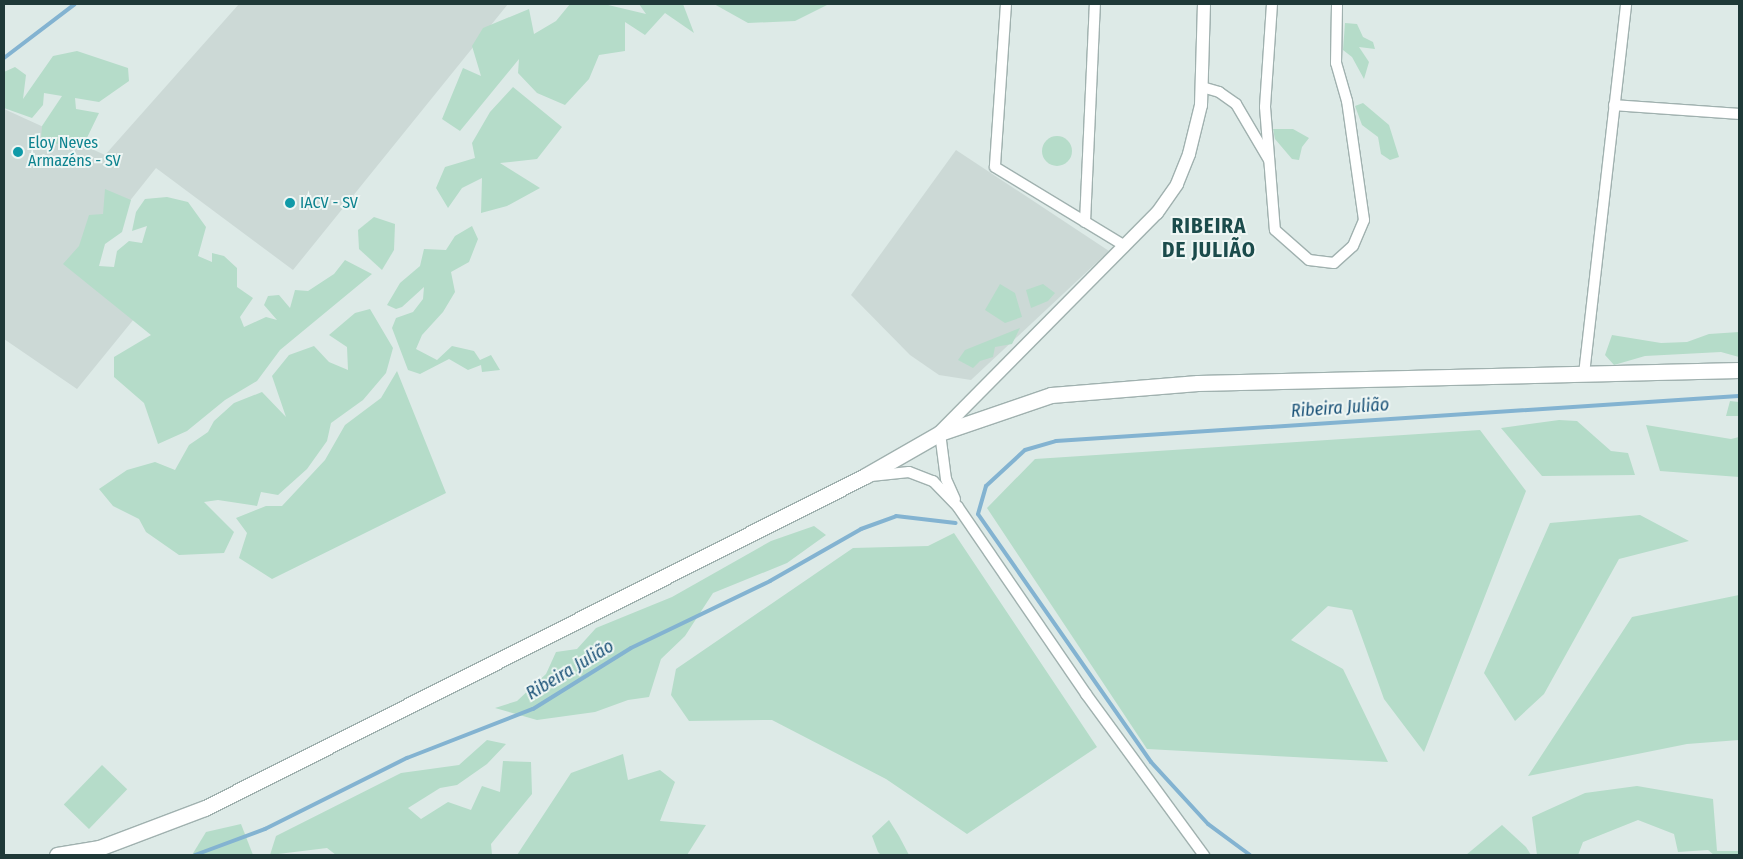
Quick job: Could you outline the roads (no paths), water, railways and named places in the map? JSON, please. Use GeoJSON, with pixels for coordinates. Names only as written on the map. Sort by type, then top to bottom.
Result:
{"type":"FeatureCollection","features":[{"type":"Feature","properties":{"kind":"main road"},"geometry":{"type":"LineString","coordinates":[[57,855],[98,848],[205,808],[865,476],[940,433],[1051,395],[1198,383],[1739,370]]}},
{"type":"Feature","properties":{"kind":"street"},"geometry":{"type":"LineString","coordinates":[[1006,4],[995,166],[1125,246]]}},
{"type":"Feature","properties":{"kind":"street"},"geometry":{"type":"LineString","coordinates":[[1085,222],[1095,4]]}},
{"type":"Feature","properties":{"kind":"street"},"geometry":{"type":"LineString","coordinates":[[958,507],[946,479],[940,433],[1125,246],[1156,213],[1177,184],[1191,146],[1202,105],[1204,4]]}},
{"type":"Feature","properties":{"kind":"street"},"geometry":{"type":"LineString","coordinates":[[1272,4],[1265,107],[1272,165],[1275,230],[1309,260],[1334,263],[1353,246],[1364,220],[1347,102],[1336,63],[1337,4]]}},
{"type":"Feature","properties":{"kind":"street"},"geometry":{"type":"LineString","coordinates":[[1584,374],[1626,4]]}},
{"type":"Feature","properties":{"kind":"street"},"geometry":{"type":"LineString","coordinates":[[1202,87],[1219,92],[1236,104],[1272,165]]}},
{"type":"Feature","properties":{"kind":"street"},"geometry":{"type":"LineString","coordinates":[[1614,105],[1739,114]]}},
{"type":"Feature","properties":{"kind":"street"},"geometry":{"type":"LineString","coordinates":[[865,476],[909,472],[933,481],[958,507],[1086,694],[1204,855]]}},
{"type":"Feature","properties":{"kind":"waterway"},"geometry":{"type":"LineString","coordinates":[[4,58],[75,4]]}},
{"type":"Feature","properties":{"kind":"waterway","name":"Ribeira Julião"},"geometry":{"type":"LineString","coordinates":[[1250,855],[1208,824],[1151,762],[978,514],[986,486],[1025,450],[1056,441],[1739,396]]}},
{"type":"Feature","properties":{"kind":"waterway","name":"Ribeira Julião"},"geometry":{"type":"LineString","coordinates":[[195,855],[265,829],[407,758],[533,709],[631,648],[770,581],[861,529],[896,516],[956,523]]}},
{"type":"Feature","properties":{"kind":"place","name":"Eloy Neves Armazéns - SV"},"geometry":{"type":"Point","coordinates":[18,152]}},
{"type":"Feature","properties":{"kind":"place","name":"IACV - SV"},"geometry":{"type":"Point","coordinates":[290,203]}},
{"type":"Feature","properties":{"kind":"district","name":"RIBEIRA DE JULIÃO"},"geometry":{"type":"Point","coordinates":[1209,238]}}]}
